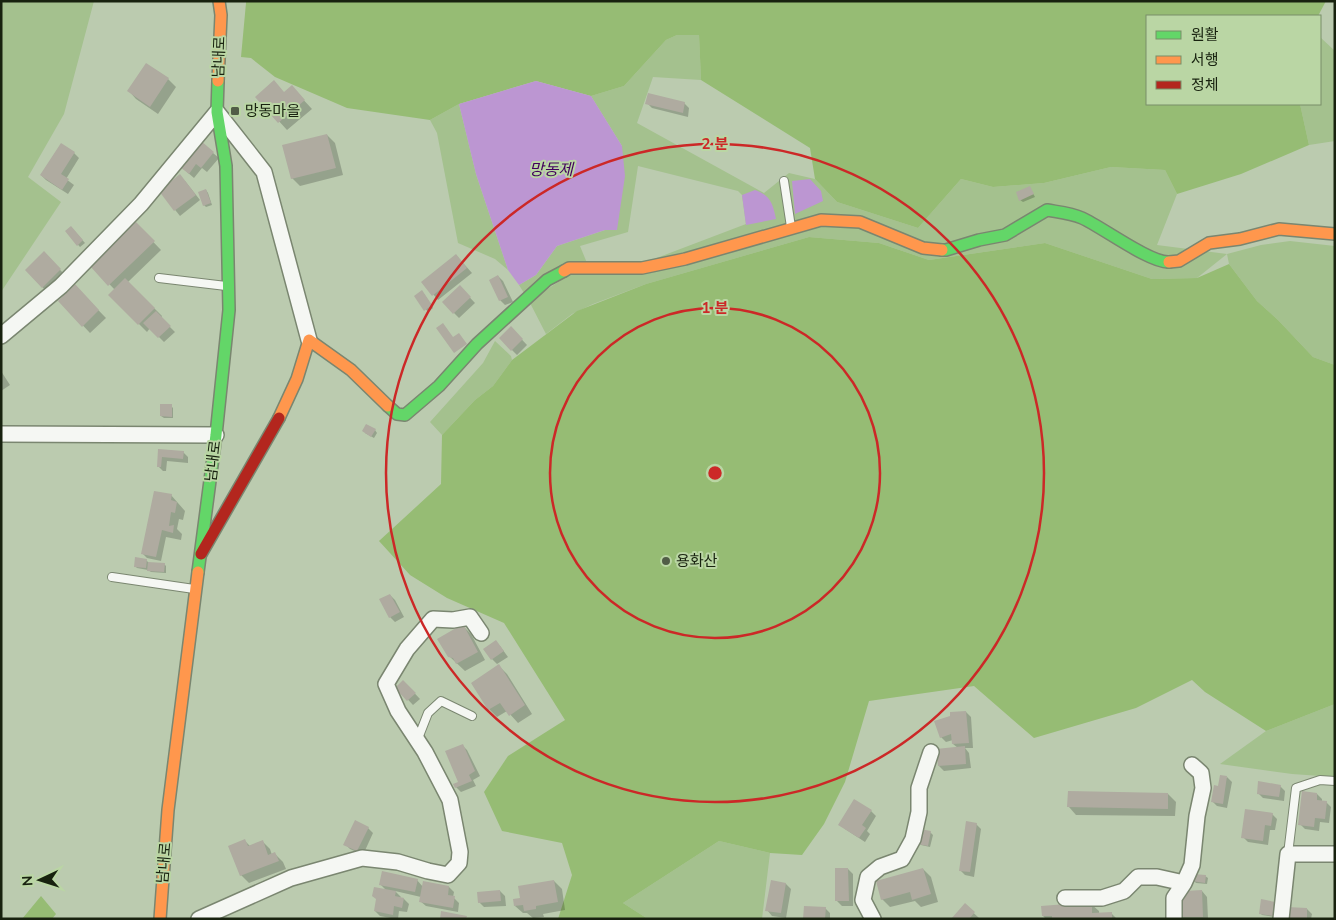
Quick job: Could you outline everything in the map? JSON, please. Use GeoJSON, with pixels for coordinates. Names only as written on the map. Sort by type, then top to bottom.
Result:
{"type":"FeatureCollection","features":[{"type":"Feature","properties":{"kind":"street","name":"남내로"},"geometry":{"type":"LineString","coordinates":[[160,919],[168,810],[216,435],[229,310],[226,166],[217,112],[221,15],[219,1]]}},
{"type":"Feature","properties":{"kind":"street"},"geometry":{"type":"LineString","coordinates":[[1,336],[61,286],[141,204],[217,112],[264,172],[309,340],[297,379],[278,421],[201,554]]}},
{"type":"Feature","properties":{"kind":"street"},"geometry":{"type":"LineString","coordinates":[[309,340],[351,370],[397,414],[406,415],[439,386],[477,344],[547,280],[569,268],[642,268],[684,259],[821,220],[860,222],[923,248],[946,250],[979,240],[1005,235],[1047,210],[1080,217],[1163,262],[1180,261],[1209,243],[1240,239],[1279,229],[1335,234]]}},
{"type":"Feature","properties":{"kind":"street"},"geometry":{"type":"LineString","coordinates":[[1,434],[216,435]]}},
{"type":"Feature","properties":{"kind":"street"},"geometry":{"type":"LineString","coordinates":[[199,919],[291,878],[362,858],[398,862],[448,875],[458,864],[460,852],[450,800],[425,752],[398,711],[386,684],[407,649],[433,619],[453,620],[470,617],[481,633]]}},
{"type":"Feature","properties":{"kind":"street"},"geometry":{"type":"LineString","coordinates":[[873,919],[863,900],[868,877],[880,867],[902,859],[913,839],[919,812],[919,788],[931,752]]}},
{"type":"Feature","properties":{"kind":"street"},"geometry":{"type":"LineString","coordinates":[[1174,919],[1174,898],[1184,884],[1192,865],[1197,816],[1203,788],[1201,773],[1192,764]]}},
{"type":"Feature","properties":{"kind":"street"},"geometry":{"type":"LineString","coordinates":[[1281,919],[1288,854],[1335,854]]}},
{"type":"Feature","properties":{"kind":"street"},"geometry":{"type":"LineString","coordinates":[[1065,898],[1102,898],[1124,891],[1138,877],[1157,877],[1184,884]]}},
{"type":"Feature","properties":{"kind":"lane"},"geometry":{"type":"LineString","coordinates":[[784,180],[791,229]]}},
{"type":"Feature","properties":{"kind":"lane"},"geometry":{"type":"LineString","coordinates":[[159,278],[228,286]]}},
{"type":"Feature","properties":{"kind":"lane"},"geometry":{"type":"LineString","coordinates":[[112,577],[196,589]]}},
{"type":"Feature","properties":{"kind":"lane"},"geometry":{"type":"LineString","coordinates":[[418,741],[428,713],[441,701],[472,716]]}},
{"type":"Feature","properties":{"kind":"lane"},"geometry":{"type":"LineString","coordinates":[[1288,854],[1296,788],[1320,780],[1335,781]]}},
{"type":"Feature","properties":{"kind":"green space"},"geometry":{"type":"Polygon","coordinates":[[[1,1],[94,1],[64,114],[28,177],[61,202],[1,292],[1,1]]]}},
{"type":"Feature","properties":{"kind":"green space"},"geometry":{"type":"Polygon","coordinates":[[[246,1],[1326,1],[1319,15],[1146,15],[1146,105],[1300,105],[1309,145],[1241,174],[1177,194],[1165,170],[1111,167],[1044,183],[993,187],[961,179],[918,228],[837,202],[815,179],[810,148],[701,80],[699,35],[677,35],[666,40],[624,86],[591,96],[536,81],[459,104],[430,120],[347,108],[275,77],[251,58],[241,57],[246,1]]]}},
{"type":"Feature","properties":{"kind":"green space"},"geometry":{"type":"Polygon","coordinates":[[[677,35],[699,35],[701,80],[653,77],[637,123],[764,193],[789,173],[815,179],[837,202],[918,228],[961,179],[993,187],[1044,183],[1111,167],[1165,170],[1177,194],[1157,245],[1227,254],[1197,278],[1152,279],[1045,243],[929,260],[879,243],[809,237],[646,284],[572,314],[546,334],[529,301],[569,275],[654,259],[746,224],[742,195],[738,191],[638,166],[628,232],[580,246],[587,263],[524,293],[519,285],[536,275],[557,246],[605,230],[622,146],[591,96],[624,86],[666,40],[677,35]]]}},
{"type":"Feature","properties":{"kind":"green space"},"geometry":{"type":"Polygon","coordinates":[[[1321,38],[1335,51],[1335,141],[1309,145],[1300,105],[1321,105],[1321,38]]]}},
{"type":"Feature","properties":{"kind":"green space"},"geometry":{"type":"Polygon","coordinates":[[[459,104],[476,174],[508,270],[495,259],[458,243],[437,133],[430,120],[459,104]]]}},
{"type":"Feature","properties":{"kind":"green space"},"geometry":{"type":"Polygon","coordinates":[[[809,237],[879,243],[929,260],[1045,243],[1152,279],[1197,278],[1229,264],[1257,301],[1313,357],[1335,365],[1335,704],[1266,731],[1205,692],[1192,680],[1136,708],[1034,738],[974,686],[869,701],[845,782],[824,824],[802,855],[770,853],[719,841],[623,903],[648,919],[558,919],[572,875],[562,843],[502,831],[484,792],[508,756],[565,720],[504,623],[447,598],[410,575],[379,541],[441,484],[442,435],[475,400],[493,386],[512,360],[577,311],[646,284],[809,237]]]}},
{"type":"Feature","properties":{"kind":"green space"},"geometry":{"type":"Polygon","coordinates":[[[1290,241],[1335,246],[1335,365],[1313,357],[1257,301],[1229,264],[1227,254],[1261,245],[1290,241]]]}},
{"type":"Feature","properties":{"kind":"green space"},"geometry":{"type":"Polygon","coordinates":[[[495,341],[511,356],[512,360],[493,386],[475,400],[442,435],[430,422],[483,363],[495,341]]]}},
{"type":"Feature","properties":{"kind":"green space"},"geometry":{"type":"Polygon","coordinates":[[[1335,704],[1335,777],[1292,774],[1220,764],[1266,731],[1335,704]]]}},
{"type":"Feature","properties":{"kind":"green space"},"geometry":{"type":"Polygon","coordinates":[[[719,841],[770,853],[762,919],[648,919],[623,903],[719,841]]]}},
{"type":"Feature","properties":{"kind":"green space"},"geometry":{"type":"Polygon","coordinates":[[[41,896],[56,914],[52,919],[22,919],[41,896]]]}},
{"type":"Feature","properties":{"kind":"water","name":"망동제"},"geometry":{"type":"Polygon","coordinates":[[[536,81],[591,96],[622,146],[625,176],[617,230],[605,230],[557,246],[536,275],[519,285],[508,270],[476,174],[459,104],[536,81]]]}},
{"type":"Feature","properties":{"kind":"water"},"geometry":{"type":"Polygon","coordinates":[[[810,179],[821,191],[823,201],[795,214],[792,181],[810,179]]]}},
{"type":"Feature","properties":{"kind":"water"},"geometry":{"type":"Polygon","coordinates":[[[755,190],[770,201],[776,219],[746,225],[742,195],[755,190]]]}},
{"type":"Feature","properties":{"kind":"building"},"geometry":{"type":"Polygon","coordinates":[[[146,63],[169,78],[150,107],[127,91],[146,63]]]}},
{"type":"Feature","properties":{"kind":"building"},"geometry":{"type":"Polygon","coordinates":[[[274,80],[284,92],[292,85],[305,100],[278,123],[255,97],[274,80]]]}},
{"type":"Feature","properties":{"kind":"building"},"geometry":{"type":"Polygon","coordinates":[[[648,93],[685,102],[683,113],[645,104],[648,93]]]}},
{"type":"Feature","properties":{"kind":"building"},"geometry":{"type":"Polygon","coordinates":[[[327,134],[336,168],[291,179],[282,145],[327,134]]]}},
{"type":"Feature","properties":{"kind":"building"},"geometry":{"type":"Polygon","coordinates":[[[201,141],[214,152],[201,168],[196,164],[189,174],[180,167],[201,141]]]}},
{"type":"Feature","properties":{"kind":"building"},"geometry":{"type":"Polygon","coordinates":[[[61,143],[75,152],[61,174],[69,179],[62,190],[40,175],[61,143]]]}},
{"type":"Feature","properties":{"kind":"building"},"geometry":{"type":"Polygon","coordinates":[[[180,174],[196,195],[174,211],[159,191],[180,174]]]}},
{"type":"Feature","properties":{"kind":"building"},"geometry":{"type":"Polygon","coordinates":[[[1030,186],[1034,194],[1019,201],[1016,192],[1030,186]]]}},
{"type":"Feature","properties":{"kind":"building"},"geometry":{"type":"Polygon","coordinates":[[[206,189],[211,203],[203,206],[198,192],[206,189]]]}},
{"type":"Feature","properties":{"kind":"building"},"geometry":{"type":"Polygon","coordinates":[[[136,222],[155,241],[108,286],[90,266],[136,222]]]}},
{"type":"Feature","properties":{"kind":"building"},"geometry":{"type":"Polygon","coordinates":[[[71,226],[83,240],[77,246],[65,231],[71,226]]]}},
{"type":"Feature","properties":{"kind":"building"},"geometry":{"type":"Polygon","coordinates":[[[44,251],[61,269],[42,288],[25,270],[44,251]]]}},
{"type":"Feature","properties":{"kind":"building"},"geometry":{"type":"Polygon","coordinates":[[[456,254],[467,268],[432,296],[421,282],[456,254]]]}},
{"type":"Feature","properties":{"kind":"building"},"geometry":{"type":"Polygon","coordinates":[[[498,275],[508,297],[499,301],[489,280],[498,275]]]}},
{"type":"Feature","properties":{"kind":"building"},"geometry":{"type":"Polygon","coordinates":[[[125,278],[155,308],[138,325],[108,295],[125,278]]]}},
{"type":"Feature","properties":{"kind":"building"},"geometry":{"type":"Polygon","coordinates":[[[75,284],[99,310],[82,327],[58,301],[75,284]]]}},
{"type":"Feature","properties":{"kind":"building"},"geometry":{"type":"Polygon","coordinates":[[[460,285],[471,297],[453,314],[442,302],[460,285]]]}},
{"type":"Feature","properties":{"kind":"building"},"geometry":{"type":"Polygon","coordinates":[[[422,290],[432,305],[424,311],[414,296],[422,290]]]}},
{"type":"Feature","properties":{"kind":"building"},"geometry":{"type":"Polygon","coordinates":[[[156,311],[171,326],[158,338],[143,323],[156,311]]]}},
{"type":"Feature","properties":{"kind":"building"},"geometry":{"type":"Polygon","coordinates":[[[443,323],[453,337],[459,333],[467,344],[454,353],[436,328],[443,323]]]}},
{"type":"Feature","properties":{"kind":"building"},"geometry":{"type":"Polygon","coordinates":[[[511,326],[523,339],[511,351],[499,338],[511,326]]]}},
{"type":"Feature","properties":{"kind":"building"},"geometry":{"type":"Polygon","coordinates":[[[160,404],[172,404],[172,417],[160,416],[160,404]]]}},
{"type":"Feature","properties":{"kind":"building"},"geometry":{"type":"Polygon","coordinates":[[[366,424],[376,429],[371,437],[362,431],[366,424]]]}},
{"type":"Feature","properties":{"kind":"building"},"geometry":{"type":"Polygon","coordinates":[[[158,449],[184,451],[183,459],[162,457],[161,467],[157,467],[158,449]]]}},
{"type":"Feature","properties":{"kind":"building"},"geometry":{"type":"Polygon","coordinates":[[[154,491],[172,494],[171,500],[177,502],[175,513],[171,512],[169,526],[174,525],[173,533],[162,530],[156,557],[141,554],[154,491]]]}},
{"type":"Feature","properties":{"kind":"building"},"geometry":{"type":"Polygon","coordinates":[[[135,557],[147,559],[146,568],[134,567],[135,557]]]}},
{"type":"Feature","properties":{"kind":"building"},"geometry":{"type":"Polygon","coordinates":[[[148,562],[165,563],[164,572],[147,571],[148,562]]]}},
{"type":"Feature","properties":{"kind":"building"},"geometry":{"type":"Polygon","coordinates":[[[390,594],[400,612],[389,618],[379,599],[390,594]]]}},
{"type":"Feature","properties":{"kind":"building"},"geometry":{"type":"Polygon","coordinates":[[[463,624],[478,652],[456,664],[453,658],[448,657],[437,639],[463,624]]]}},
{"type":"Feature","properties":{"kind":"building"},"geometry":{"type":"Polygon","coordinates":[[[496,640],[504,651],[491,660],[483,649],[496,640]]]}},
{"type":"Feature","properties":{"kind":"building"},"geometry":{"type":"Polygon","coordinates":[[[499,664],[525,705],[509,716],[500,703],[488,710],[471,683],[499,664]]]}},
{"type":"Feature","properties":{"kind":"building"},"geometry":{"type":"Polygon","coordinates":[[[403,680],[416,693],[407,701],[395,688],[403,680]]]}},
{"type":"Feature","properties":{"kind":"building"},"geometry":{"type":"Polygon","coordinates":[[[966,711],[969,743],[952,744],[951,734],[940,738],[934,721],[950,716],[950,712],[966,711]]]}},
{"type":"Feature","properties":{"kind":"building"},"geometry":{"type":"Polygon","coordinates":[[[463,744],[475,771],[469,775],[472,781],[455,788],[453,784],[458,782],[445,751],[463,744]]]}},
{"type":"Feature","properties":{"kind":"building"},"geometry":{"type":"Polygon","coordinates":[[[965,746],[966,764],[938,766],[936,749],[965,746]]]}},
{"type":"Feature","properties":{"kind":"building"},"geometry":{"type":"Polygon","coordinates":[[[1220,775],[1227,776],[1223,804],[1211,802],[1214,785],[1218,786],[1220,775]]]}},
{"type":"Feature","properties":{"kind":"building"},"geometry":{"type":"Polygon","coordinates":[[[1258,781],[1281,785],[1279,797],[1257,794],[1258,781]]]}},
{"type":"Feature","properties":{"kind":"building"},"geometry":{"type":"Polygon","coordinates":[[[1068,791],[1168,793],[1168,809],[1067,807],[1068,791]]]}},
{"type":"Feature","properties":{"kind":"building"},"geometry":{"type":"Polygon","coordinates":[[[1302,791],[1317,793],[1317,800],[1327,801],[1325,819],[1315,818],[1314,827],[1298,825],[1302,791]]]}},
{"type":"Feature","properties":{"kind":"building"},"geometry":{"type":"Polygon","coordinates":[[[854,799],[872,810],[862,825],[866,828],[859,838],[838,825],[854,799]]]}},
{"type":"Feature","properties":{"kind":"building"},"geometry":{"type":"Polygon","coordinates":[[[1245,809],[1273,813],[1271,826],[1265,825],[1263,841],[1241,838],[1245,809]]]}},
{"type":"Feature","properties":{"kind":"building"},"geometry":{"type":"Polygon","coordinates":[[[355,820],[369,827],[357,851],[343,845],[355,820]]]}},
{"type":"Feature","properties":{"kind":"building"},"geometry":{"type":"Polygon","coordinates":[[[966,821],[977,823],[970,872],[959,871],[966,821]]]}},
{"type":"Feature","properties":{"kind":"building"},"geometry":{"type":"Polygon","coordinates":[[[920,829],[931,831],[928,846],[917,844],[920,829]]]}},
{"type":"Feature","properties":{"kind":"building"},"geometry":{"type":"Polygon","coordinates":[[[245,839],[248,846],[263,840],[268,855],[275,852],[279,861],[240,876],[228,846],[245,839]]]}},
{"type":"Feature","properties":{"kind":"building"},"geometry":{"type":"Polygon","coordinates":[[[835,868],[848,868],[849,901],[835,901],[835,868]]]}},
{"type":"Feature","properties":{"kind":"building"},"geometry":{"type":"Polygon","coordinates":[[[923,868],[931,894],[912,900],[910,892],[881,900],[876,881],[923,868]]]}},
{"type":"Feature","properties":{"kind":"building"},"geometry":{"type":"Polygon","coordinates":[[[382,871],[418,879],[415,892],[379,885],[382,871]]]}},
{"type":"Feature","properties":{"kind":"building"},"geometry":{"type":"Polygon","coordinates":[[[1193,874],[1206,875],[1205,883],[1192,881],[1193,874]]]}},
{"type":"Feature","properties":{"kind":"building"},"geometry":{"type":"Polygon","coordinates":[[[554,880],[558,902],[536,906],[536,909],[524,911],[523,905],[514,906],[513,899],[520,898],[518,886],[554,880]]]}},
{"type":"Feature","properties":{"kind":"building"},"geometry":{"type":"Polygon","coordinates":[[[771,880],[786,883],[781,913],[765,911],[771,880]]]}},
{"type":"Feature","properties":{"kind":"building"},"geometry":{"type":"Polygon","coordinates":[[[423,881],[449,886],[448,895],[455,896],[453,908],[419,902],[423,881]]]}},
{"type":"Feature","properties":{"kind":"building"},"geometry":{"type":"Polygon","coordinates":[[[374,887],[396,891],[395,896],[404,898],[402,908],[394,906],[393,915],[374,911],[376,899],[372,896],[374,887]]]}},
{"type":"Feature","properties":{"kind":"building"},"geometry":{"type":"Polygon","coordinates":[[[500,890],[501,901],[478,903],[477,892],[500,890]]]}},
{"type":"Feature","properties":{"kind":"building"},"geometry":{"type":"Polygon","coordinates":[[[1202,890],[1203,917],[1181,917],[1180,897],[1185,896],[1185,891],[1202,890]]]}},
{"type":"Feature","properties":{"kind":"building"},"geometry":{"type":"Polygon","coordinates":[[[1261,899],[1275,902],[1273,916],[1259,914],[1261,899]]]}},
{"type":"Feature","properties":{"kind":"building"},"geometry":{"type":"Polygon","coordinates":[[[1092,902],[1092,913],[1112,912],[1112,919],[1052,919],[1052,916],[1042,916],[1041,906],[1092,902]]]}},
{"type":"Feature","properties":{"kind":"building"},"geometry":{"type":"Polygon","coordinates":[[[965,903],[975,912],[969,919],[951,919],[965,903]]]}},
{"type":"Feature","properties":{"kind":"building"},"geometry":{"type":"Polygon","coordinates":[[[804,906],[826,907],[825,919],[803,919],[804,906]]]}},
{"type":"Feature","properties":{"kind":"building"},"geometry":{"type":"Polygon","coordinates":[[[1287,907],[1307,908],[1307,919],[1287,919],[1287,907]]]}},
{"type":"Feature","properties":{"kind":"building"},"geometry":{"type":"Polygon","coordinates":[[[441,911],[467,916],[466,919],[440,919],[441,911]]]}},
{"type":"Feature","properties":{"kind":"traffic: fast"},"geometry":{"type":"LineString","coordinates":[[198,572],[216,435],[229,310],[226,166],[217,112],[218,81]]}},
{"type":"Feature","properties":{"kind":"traffic: fast"},"geometry":{"type":"LineString","coordinates":[[942,250],[1005,235],[1047,210],[1082,218],[1138,251],[1161,261],[1169,262]]}},
{"type":"Feature","properties":{"kind":"traffic: fast"},"geometry":{"type":"LineString","coordinates":[[388,406],[397,414],[405,415],[439,386],[477,344],[547,280],[564,271]]}},
{"type":"Feature","properties":{"kind":"traffic: slow"},"geometry":{"type":"LineString","coordinates":[[218,81],[221,15],[219,1]]}},
{"type":"Feature","properties":{"kind":"traffic: slow"},"geometry":{"type":"LineString","coordinates":[[564,271],[569,268],[642,268],[685,259],[821,220],[860,222],[923,248],[942,250]]}},
{"type":"Feature","properties":{"kind":"traffic: slow"},"geometry":{"type":"LineString","coordinates":[[1169,262],[1179,261],[1209,243],[1240,239],[1279,229],[1335,234]]}},
{"type":"Feature","properties":{"kind":"traffic: slow"},"geometry":{"type":"LineString","coordinates":[[279,418],[297,379],[309,340],[351,370],[388,406]]}},
{"type":"Feature","properties":{"kind":"traffic: slow"},"geometry":{"type":"LineString","coordinates":[[160,919],[168,810],[198,572]]}},
{"type":"Feature","properties":{"kind":"traffic: jam"},"geometry":{"type":"LineString","coordinates":[[201,554],[279,418]]}},
{"type":"Feature","properties":{"kind":"place","name":"망동마을"},"geometry":{"type":"Point","coordinates":[235,111]}},
{"type":"Feature","properties":{"kind":"place","name":"용화산"},"geometry":{"type":"Point","coordinates":[666,561]}}]}
